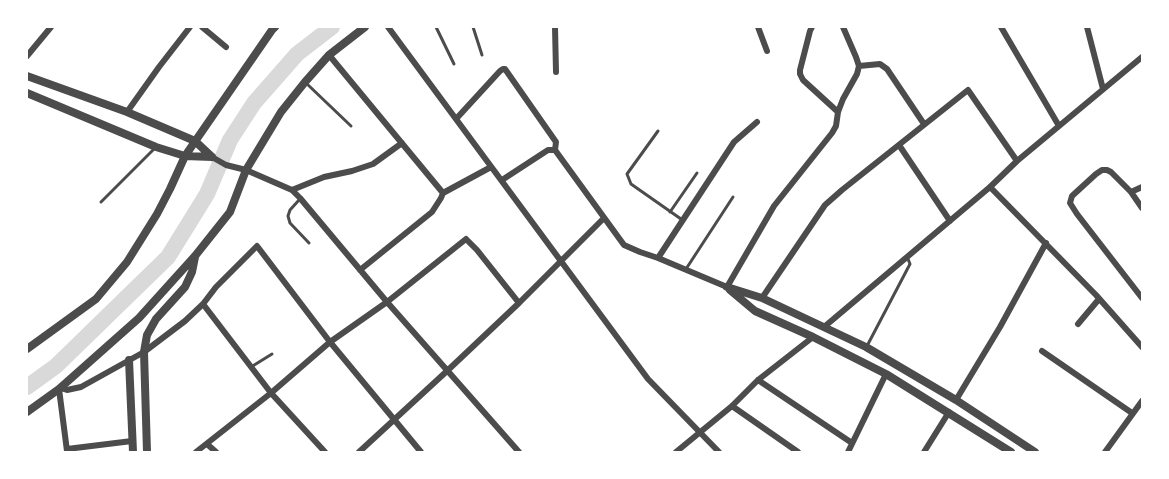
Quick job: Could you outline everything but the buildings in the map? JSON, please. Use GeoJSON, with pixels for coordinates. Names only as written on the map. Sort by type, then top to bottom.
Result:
{"type":"FeatureCollection","features":[{"type":"Feature","properties":{"kind":"street"},"geometry":{"type":"LineString","coordinates":[[27,56],[51,27]]}},
{"type":"Feature","properties":{"kind":"street"},"geometry":{"type":"LineString","coordinates":[[128,112],[190,27]]}},
{"type":"Feature","properties":{"kind":"street"},"geometry":{"type":"LineString","coordinates":[[202,27],[226,47]]}},
{"type":"Feature","properties":{"kind":"street"},"geometry":{"type":"LineString","coordinates":[[27,349],[96,299],[128,262],[157,214],[185,156],[275,27]]}},
{"type":"Feature","properties":{"kind":"street"},"geometry":{"type":"LineString","coordinates":[[27,412],[60,388],[139,318],[195,256],[230,212],[246,170],[281,112],[329,55],[366,27]]}},
{"type":"Feature","properties":{"kind":"street"},"geometry":{"type":"LineString","coordinates":[[388,27],[648,379],[719,452]]}},
{"type":"Feature","properties":{"kind":"street"},"geometry":{"type":"LineString","coordinates":[[555,27],[555,72]]}},
{"type":"Feature","properties":{"kind":"street"},"geometry":{"type":"LineString","coordinates":[[758,27],[767,51]]}},
{"type":"Feature","properties":{"kind":"street"},"geometry":{"type":"LineString","coordinates":[[812,27],[800,74],[803,81],[838,112]]}},
{"type":"Feature","properties":{"kind":"street"},"geometry":{"type":"LineString","coordinates":[[727,287],[774,206],[836,126],[838,112],[859,66],[843,27]]}},
{"type":"Feature","properties":{"kind":"street"},"geometry":{"type":"LineString","coordinates":[[1001,27],[1059,126]]}},
{"type":"Feature","properties":{"kind":"street"},"geometry":{"type":"LineString","coordinates":[[1087,27],[1103,89]]}},
{"type":"Feature","properties":{"kind":"street"},"geometry":{"type":"LineString","coordinates":[[329,55],[443,193]]}},
{"type":"Feature","properties":{"kind":"street"},"geometry":{"type":"LineString","coordinates":[[824,327],[1142,57]]}},
{"type":"Feature","properties":{"kind":"street"},"geometry":{"type":"LineString","coordinates":[[859,66],[880,64],[887,69],[924,124]]}},
{"type":"Feature","properties":{"kind":"street"},"geometry":{"type":"LineString","coordinates":[[456,119],[500,71],[505,69],[556,142],[555,150],[624,245],[685,271],[762,298],[866,347],[956,400],[1035,452]]}},
{"type":"Feature","properties":{"kind":"street"},"geometry":{"type":"LineString","coordinates":[[27,76],[128,112],[195,141],[212,157],[226,165],[246,170],[292,190],[519,452]]}},
{"type":"Feature","properties":{"kind":"street"},"geometry":{"type":"LineString","coordinates":[[762,298],[825,205],[968,90],[1017,161]]}},
{"type":"Feature","properties":{"kind":"street"},"geometry":{"type":"LineString","coordinates":[[27,93],[156,147],[185,156],[212,157]]}},
{"type":"Feature","properties":{"kind":"street"},"geometry":{"type":"LineString","coordinates":[[658,258],[734,142],[757,122]]}},
{"type":"Feature","properties":{"kind":"street"},"geometry":{"type":"LineString","coordinates":[[292,190],[324,177],[373,164],[402,143]]}},
{"type":"Feature","properties":{"kind":"street"},"geometry":{"type":"LineString","coordinates":[[899,145],[950,221]]}},
{"type":"Feature","properties":{"kind":"street"},"geometry":{"type":"LineString","coordinates":[[502,180],[548,150],[555,150]]}},
{"type":"Feature","properties":{"kind":"street"},"geometry":{"type":"LineString","coordinates":[[360,270],[432,212],[443,193],[491,166]]}},
{"type":"Feature","properties":{"kind":"street"},"geometry":{"type":"LineString","coordinates":[[1142,208],[1131,192],[1107,170],[1102,170],[1072,196],[1070,203],[1142,298]]}},
{"type":"Feature","properties":{"kind":"street"},"geometry":{"type":"LineString","coordinates":[[990,187],[1142,346]]}},
{"type":"Feature","properties":{"kind":"street"},"geometry":{"type":"LineString","coordinates":[[1131,192],[1142,187]]}},
{"type":"Feature","properties":{"kind":"street"},"geometry":{"type":"LineString","coordinates":[[359,452],[519,303],[604,218]]}},
{"type":"Feature","properties":{"kind":"street"},"geometry":{"type":"LineString","coordinates":[[196,452],[271,393],[330,342],[387,302],[466,239],[519,303]]}},
{"type":"Feature","properties":{"kind":"street"},"geometry":{"type":"LineString","coordinates":[[956,400],[1000,327],[1046,243]]}},
{"type":"Feature","properties":{"kind":"street"},"geometry":{"type":"LineString","coordinates":[[60,388],[76,389],[144,352],[203,304],[216,287],[257,246],[330,342],[421,452]]}},
{"type":"Feature","properties":{"kind":"street"},"geometry":{"type":"LineString","coordinates":[[147,452],[144,352],[147,335],[150,327],[185,287],[192,272],[195,256]]}},
{"type":"Feature","properties":{"kind":"street"},"geometry":{"type":"LineString","coordinates":[[727,287],[755,311],[886,374],[1013,452],[1021,443]]}},
{"type":"Feature","properties":{"kind":"street"},"geometry":{"type":"LineString","coordinates":[[1078,324],[1099,299]]}},
{"type":"Feature","properties":{"kind":"street"},"geometry":{"type":"LineString","coordinates":[[203,304],[271,393],[325,452]]}},
{"type":"Feature","properties":{"kind":"street"},"geometry":{"type":"LineString","coordinates":[[676,452],[732,406],[758,380],[813,337]]}},
{"type":"Feature","properties":{"kind":"street"},"geometry":{"type":"LineString","coordinates":[[1042,351],[1132,413]]}},
{"type":"Feature","properties":{"kind":"street"},"geometry":{"type":"LineString","coordinates":[[129,360],[133,452]]}},
{"type":"Feature","properties":{"kind":"street"},"geometry":{"type":"LineString","coordinates":[[848,452],[886,374]]}},
{"type":"Feature","properties":{"kind":"street"},"geometry":{"type":"LineString","coordinates":[[758,380],[852,443]]}},
{"type":"Feature","properties":{"kind":"street"},"geometry":{"type":"LineString","coordinates":[[60,388],[67,451],[132,441]]}},
{"type":"Feature","properties":{"kind":"street"},"geometry":{"type":"LineString","coordinates":[[1106,452],[1142,401]]}},
{"type":"Feature","properties":{"kind":"street"},"geometry":{"type":"LineString","coordinates":[[732,406],[798,452]]}},
{"type":"Feature","properties":{"kind":"street"},"geometry":{"type":"LineString","coordinates":[[924,452],[949,412]]}},
{"type":"Feature","properties":{"kind":"street"},"geometry":{"type":"LineString","coordinates":[[207,444],[216,452]]}},
{"type":"Feature","properties":{"kind":"lane"},"geometry":{"type":"LineString","coordinates":[[436,27],[454,64]]}},
{"type":"Feature","properties":{"kind":"lane"},"geometry":{"type":"LineString","coordinates":[[473,27],[482,55]]}},
{"type":"Feature","properties":{"kind":"lane"},"geometry":{"type":"LineString","coordinates":[[305,82],[351,126]]}},
{"type":"Feature","properties":{"kind":"lane"},"geometry":{"type":"LineString","coordinates":[[658,131],[627,174],[631,184],[683,220]]}},
{"type":"Feature","properties":{"kind":"lane"},"geometry":{"type":"LineString","coordinates":[[101,201],[156,147]]}},
{"type":"Feature","properties":{"kind":"lane"},"geometry":{"type":"LineString","coordinates":[[670,212],[697,173]]}},
{"type":"Feature","properties":{"kind":"lane"},"geometry":{"type":"LineString","coordinates":[[685,271],[733,197]]}},
{"type":"Feature","properties":{"kind":"lane"},"geometry":{"type":"LineString","coordinates":[[300,198],[288,216],[290,223],[309,243]]}},
{"type":"Feature","properties":{"kind":"lane"},"geometry":{"type":"LineString","coordinates":[[866,347],[910,264],[907,257]]}},
{"type":"Feature","properties":{"kind":"lane"},"geometry":{"type":"LineString","coordinates":[[251,367],[273,354]]}},
{"type":"Feature","properties":{"kind":"waterway"},"geometry":{"type":"LineString","coordinates":[[27,387],[56,366],[168,257],[207,194],[230,140],[254,103],[297,54],[332,27]]}}]}
